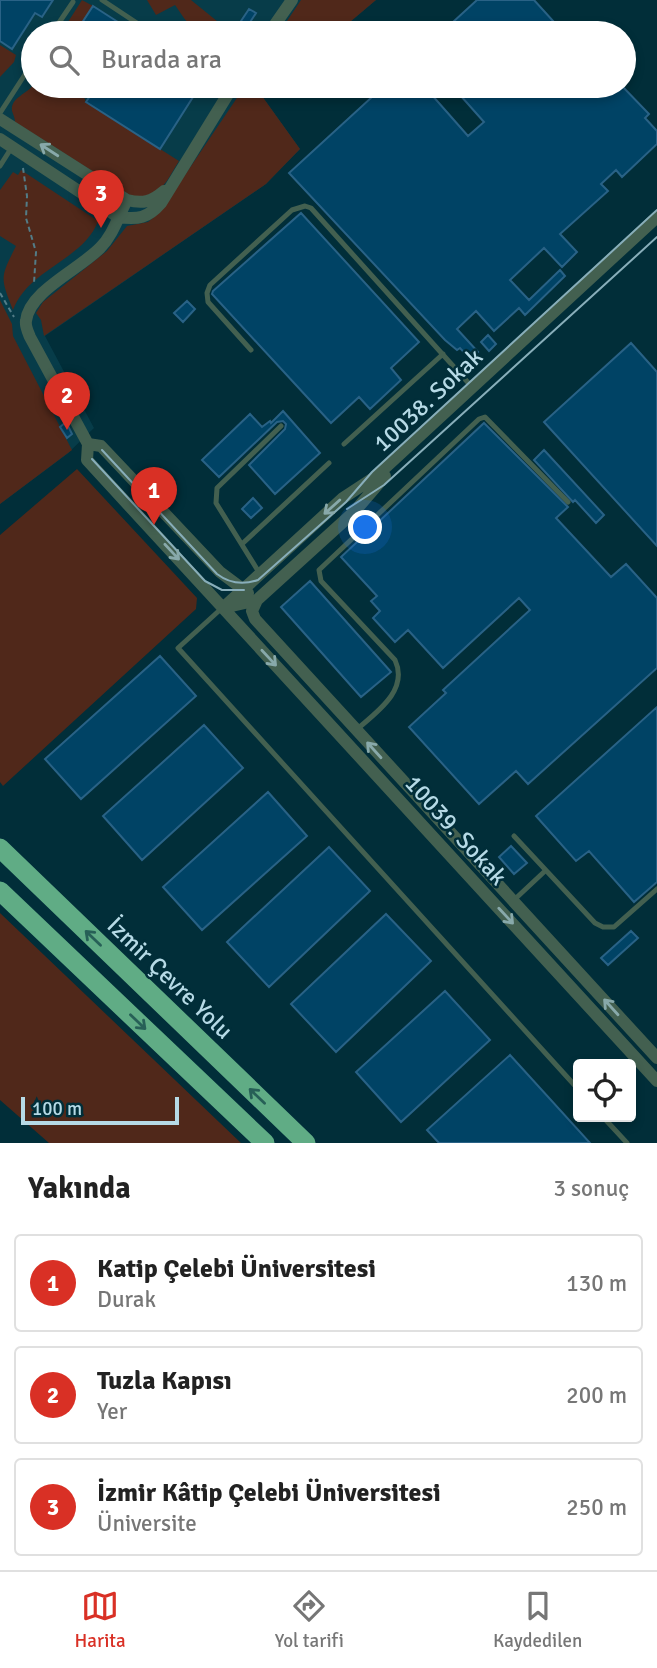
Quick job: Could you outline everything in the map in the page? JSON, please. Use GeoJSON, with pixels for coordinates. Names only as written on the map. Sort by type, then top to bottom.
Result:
{"type":"FeatureCollection","features":[{"type":"Feature","properties":{"kind":"highway","name":"İzmir Çevre Yolu"},"geometry":{"type":"LineString","coordinates":[[0,848],[306,1143]]}},
{"type":"Feature","properties":{"kind":"highway"},"geometry":{"type":"LineString","coordinates":[[0,891],[265,1143]]}},
{"type":"Feature","properties":{"kind":"street"},"geometry":{"type":"LineString","coordinates":[[277,21],[292,0]]}},
{"type":"Feature","properties":{"kind":"street"},"geometry":{"type":"LineString","coordinates":[[0,139],[118,217],[135,219],[146,217],[162,203],[226,98]]}},
{"type":"Feature","properties":{"kind":"street"},"geometry":{"type":"LineString","coordinates":[[0,119],[127,200],[144,203],[171,186]]}},
{"type":"Feature","properties":{"kind":"street"},"geometry":{"type":"LineString","coordinates":[[118,217],[127,200]]}},
{"type":"Feature","properties":{"kind":"street","name":"10039. Sokak"},"geometry":{"type":"LineString","coordinates":[[118,217],[112,234],[99,250],[43,293],[31,307],[26,323],[30,337],[88,444],[87,460],[657,1081]]}},
{"type":"Feature","properties":{"kind":"street","name":"10038. Sokak"},"geometry":{"type":"LineString","coordinates":[[223,608],[343,498],[375,477],[657,217]]}},
{"type":"Feature","properties":{"kind":"street","name":"10038. Sokak"},"geometry":{"type":"LineString","coordinates":[[257,600],[355,511],[378,482],[657,229]]}},
{"type":"Feature","properties":{"kind":"street"},"geometry":{"type":"LineString","coordinates":[[88,444],[101,446],[220,572],[257,600]]}},
{"type":"Feature","properties":{"kind":"street"},"geometry":{"type":"LineString","coordinates":[[223,608],[257,600]]}},
{"type":"Feature","properties":{"kind":"street","name":"10039. Sokak"},"geometry":{"type":"LineString","coordinates":[[257,600],[252,611],[255,619],[657,1058]]}},
{"type":"Feature","properties":{"kind":"lane"},"geometry":{"type":"LineString","coordinates":[[102,0],[134,21]]}},
{"type":"Feature","properties":{"kind":"lane"},"geometry":{"type":"LineString","coordinates":[[60,21],[73,2]]}},
{"type":"Feature","properties":{"kind":"lane"},"geometry":{"type":"LineString","coordinates":[[0,113],[21,81]]}},
{"type":"Feature","properties":{"kind":"lane"},"geometry":{"type":"LineString","coordinates":[[0,166],[12,147]]}},
{"type":"Feature","properties":{"kind":"lane"},"geometry":{"type":"LineString","coordinates":[[251,350],[208,302],[207,293],[210,285],[292,210],[304,206],[311,208],[472,387]]}},
{"type":"Feature","properties":{"kind":"lane"},"geometry":{"type":"LineString","coordinates":[[344,444],[443,354]]}},
{"type":"Feature","properties":{"kind":"lane"},"geometry":{"type":"LineString","coordinates":[[356,730],[391,697],[400,680],[400,669],[395,660],[321,581],[319,569],[479,419],[485,417],[568,502]]}},
{"type":"Feature","properties":{"kind":"lane"},"geometry":{"type":"LineString","coordinates":[[260,574],[216,503],[217,488],[281,426]]}},
{"type":"Feature","properties":{"kind":"lane"},"geometry":{"type":"LineString","coordinates":[[242,544],[329,463]]}},
{"type":"Feature","properties":{"kind":"lane"},"geometry":{"type":"LineString","coordinates":[[223,608],[178,648],[573,1083]]}},
{"type":"Feature","properties":{"kind":"lane"},"geometry":{"type":"LineString","coordinates":[[514,836],[594,923],[603,927],[614,927],[657,889]]}},
{"type":"Feature","properties":{"kind":"lane"},"geometry":{"type":"LineString","coordinates":[[513,901],[545,871]]}},
{"type":"Feature","properties":{"kind":"lane"},"geometry":{"type":"LineString","coordinates":[[608,1122],[627,1143]]}},
{"type":"Feature","properties":{"kind":"path"},"geometry":{"type":"LineString","coordinates":[[23,169],[27,196],[26,218],[36,252],[34,284]]}},
{"type":"Feature","properties":{"kind":"path"},"geometry":{"type":"LineString","coordinates":[[0,293],[16,321]]}},
{"type":"Feature","properties":{"kind":"shaded area"},"geometry":{"type":"Polygon","coordinates":[[[0,0],[376,0],[351,21],[21,21],[21,98],[263,98],[300,149],[266,184],[45,336],[94,428],[67,454],[0,504],[0,0]]]}},
{"type":"Feature","properties":{"kind":"shaded area"},"geometry":{"type":"Polygon","coordinates":[[[82,0],[93,6],[83,21],[69,21],[82,0]]]}},
{"type":"Feature","properties":{"kind":"shaded area"},"geometry":{"type":"Polygon","coordinates":[[[147,0],[191,0],[217,21],[187,21],[175,5],[156,15],[147,0]]]}},
{"type":"Feature","properties":{"kind":"shaded area"},"geometry":{"type":"Polygon","coordinates":[[[301,0],[376,0],[351,21],[287,21],[301,0]]]}},
{"type":"Feature","properties":{"kind":"shaded area"},"geometry":{"type":"Polygon","coordinates":[[[0,45],[16,55],[14,62],[0,77],[0,45]]]}},
{"type":"Feature","properties":{"kind":"shaded area"},"geometry":{"type":"Polygon","coordinates":[[[21,95],[21,98],[84,98],[86,102],[179,161],[158,190],[136,199],[15,122],[12,107],[21,95]]]}},
{"type":"Feature","properties":{"kind":"shaded area"},"geometry":{"type":"Polygon","coordinates":[[[237,98],[263,98],[300,149],[266,184],[44,336],[41,320],[36,313],[43,302],[107,251],[127,226],[148,222],[160,212],[237,98]]]}},
{"type":"Feature","properties":{"kind":"shaded area"},"geometry":{"type":"Polygon","coordinates":[[[21,170],[98,221],[81,246],[31,284],[20,296],[13,310],[4,278],[16,246],[0,236],[0,190],[13,172],[18,175],[21,170]]]}},
{"type":"Feature","properties":{"kind":"shaded area"},"geometry":{"type":"Polygon","coordinates":[[[0,300],[12,324],[13,336],[72,450],[0,504],[0,300]]]}},
{"type":"Feature","properties":{"kind":"shaded area"},"geometry":{"type":"Polygon","coordinates":[[[77,469],[197,598],[196,609],[3,786],[0,782],[0,535],[77,469]]]}},
{"type":"Feature","properties":{"kind":"shaded area"},"geometry":{"type":"Polygon","coordinates":[[[0,913],[241,1143],[49,1143],[0,1100],[0,913]]]}},
{"type":"Feature","properties":{"kind":"building"},"geometry":{"type":"Polygon","coordinates":[[[0,0],[53,0],[42,17],[35,13],[30,21],[21,21],[21,35],[12,49],[0,41],[0,0]]]}},
{"type":"Feature","properties":{"kind":"building"},"geometry":{"type":"Polygon","coordinates":[[[477,0],[534,0],[553,21],[454,21],[477,0]]]}},
{"type":"Feature","properties":{"kind":"building"},"geometry":{"type":"Polygon","coordinates":[[[93,6],[116,21],[83,21],[93,6]]]}},
{"type":"Feature","properties":{"kind":"building"},"geometry":{"type":"Polygon","coordinates":[[[249,9],[256,13],[251,21],[241,21],[249,9]]]}},
{"type":"Feature","properties":{"kind":"building"},"geometry":{"type":"Polygon","coordinates":[[[89,98],[192,98],[160,149],[86,102],[89,98]]]}},
{"type":"Feature","properties":{"kind":"building"},"geometry":{"type":"Polygon","coordinates":[[[371,98],[435,98],[468,136],[484,122],[463,98],[634,98],[649,114],[645,118],[657,131],[657,144],[622,177],[616,170],[601,184],[608,191],[560,234],[577,252],[562,267],[544,248],[510,280],[529,300],[560,270],[565,276],[525,315],[519,308],[494,331],[476,311],[457,329],[478,352],[470,359],[460,348],[457,350],[445,340],[289,173],[371,98]]]}},
{"type":"Feature","properties":{"kind":"building"},"geometry":{"type":"Polygon","coordinates":[[[301,213],[419,342],[391,368],[401,380],[370,409],[359,397],[331,423],[212,294],[301,213]]]}},
{"type":"Feature","properties":{"kind":"building"},"geometry":{"type":"Polygon","coordinates":[[[187,301],[195,309],[183,322],[174,313],[187,301]]]}},
{"type":"Feature","properties":{"kind":"building"},"geometry":{"type":"Polygon","coordinates":[[[488,335],[496,344],[489,351],[481,342],[488,335]]]}},
{"type":"Feature","properties":{"kind":"building"},"geometry":{"type":"Polygon","coordinates":[[[631,343],[657,372],[657,546],[544,422],[631,343]]]}},
{"type":"Feature","properties":{"kind":"building"},"geometry":{"type":"Polygon","coordinates":[[[283,411],[320,453],[275,494],[249,465],[285,429],[286,424],[283,421],[277,422],[219,477],[202,460],[250,414],[262,427],[270,421],[271,423],[283,411]]]}},
{"type":"Feature","properties":{"kind":"building"},"geometry":{"type":"Polygon","coordinates":[[[66,422],[72,434],[67,438],[60,427],[66,422]]]}},
{"type":"Feature","properties":{"kind":"building"},"geometry":{"type":"Polygon","coordinates":[[[484,423],[568,507],[556,518],[611,577],[626,564],[657,598],[657,668],[528,784],[516,771],[479,804],[409,727],[446,693],[443,690],[530,610],[519,598],[443,668],[408,630],[395,642],[373,618],[380,611],[371,601],[377,596],[341,557],[484,423]]]}},
{"type":"Feature","properties":{"kind":"building"},"geometry":{"type":"Polygon","coordinates":[[[544,450],[604,515],[596,523],[534,460],[544,450]]]}},
{"type":"Feature","properties":{"kind":"building"},"geometry":{"type":"Polygon","coordinates":[[[253,498],[262,508],[251,518],[242,509],[253,498]]]}},
{"type":"Feature","properties":{"kind":"building"},"geometry":{"type":"Polygon","coordinates":[[[310,581],[391,672],[361,697],[281,607],[310,581]]]}},
{"type":"Feature","properties":{"kind":"building"},"geometry":{"type":"Polygon","coordinates":[[[160,656],[196,696],[81,799],[45,759],[160,656]]]}},
{"type":"Feature","properties":{"kind":"building"},"geometry":{"type":"Polygon","coordinates":[[[657,707],[657,882],[634,902],[589,851],[576,861],[536,816],[657,707]]]}},
{"type":"Feature","properties":{"kind":"building"},"geometry":{"type":"Polygon","coordinates":[[[204,725],[243,768],[142,860],[103,816],[204,725]]]}},
{"type":"Feature","properties":{"kind":"building"},"geometry":{"type":"Polygon","coordinates":[[[268,792],[307,836],[202,930],[163,887],[268,792]]]}},
{"type":"Feature","properties":{"kind":"building"},"geometry":{"type":"Polygon","coordinates":[[[511,846],[527,863],[514,874],[499,857],[511,846]]]}},
{"type":"Feature","properties":{"kind":"building"},"geometry":{"type":"Polygon","coordinates":[[[329,847],[370,891],[269,987],[227,942],[329,847]]]}},
{"type":"Feature","properties":{"kind":"building"},"geometry":{"type":"Polygon","coordinates":[[[386,914],[431,961],[336,1052],[291,1004],[386,914]]]}},
{"type":"Feature","properties":{"kind":"building"},"geometry":{"type":"Polygon","coordinates":[[[631,931],[638,938],[608,965],[601,958],[631,931]]]}},
{"type":"Feature","properties":{"kind":"building"},"geometry":{"type":"Polygon","coordinates":[[[445,991],[490,1040],[401,1122],[356,1072],[445,991]]]}},
{"type":"Feature","properties":{"kind":"building"},"geometry":{"type":"Polygon","coordinates":[[[510,1055],[590,1143],[439,1143],[427,1130],[510,1055]]]}},
{"type":"Feature","properties":{"kind":"tram line"},"geometry":{"type":"LineString","coordinates":[[102,450],[217,574],[237,583],[258,580],[346,502],[372,472],[657,210]]}},
{"type":"Feature","properties":{"kind":"tram line"},"geometry":{"type":"LineString","coordinates":[[347,509],[384,485],[657,237]]}},
{"type":"Feature","properties":{"kind":"tram line"},"geometry":{"type":"LineString","coordinates":[[92,459],[205,581],[222,590],[244,590]]}},
{"type":"Feature","properties":{"kind":"place","name":"İzmir Kâtip Çelebi Üniversitesi"},"geometry":{"type":"Point","coordinates":[101,228]}},
{"type":"Feature","properties":{"kind":"place","name":"Tuzla Kapısı"},"geometry":{"type":"Point","coordinates":[67,430]}},
{"type":"Feature","properties":{"kind":"place","name":"Katip Çelebi Üniversitesi"},"geometry":{"type":"Point","coordinates":[154,525]}}]}
